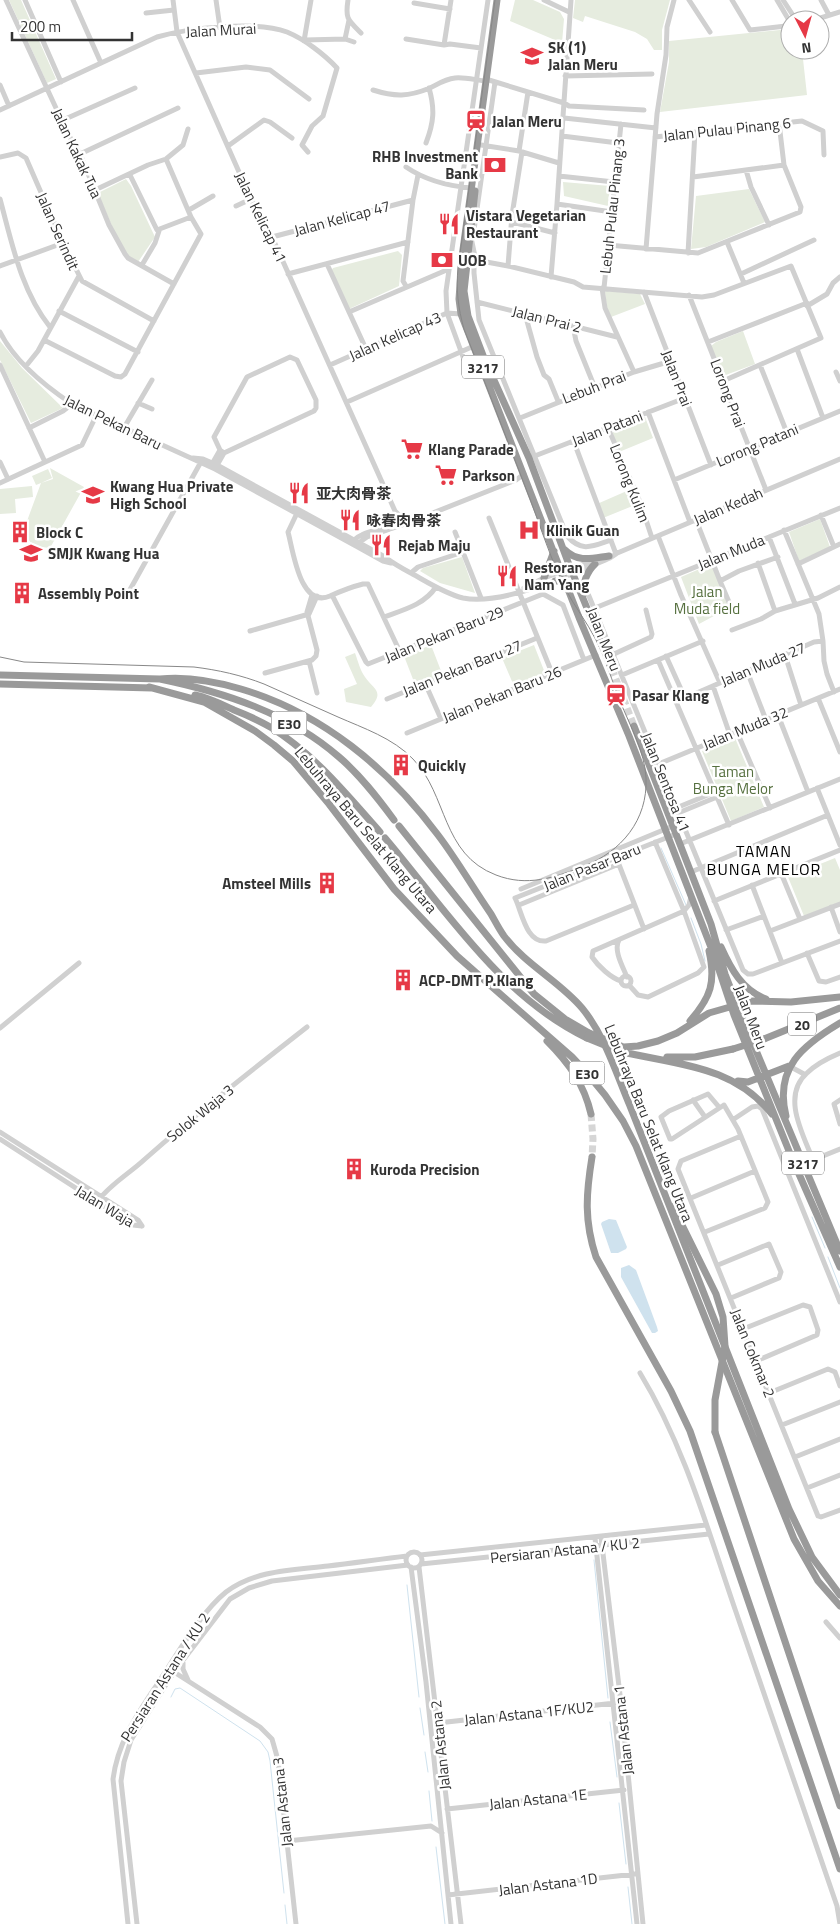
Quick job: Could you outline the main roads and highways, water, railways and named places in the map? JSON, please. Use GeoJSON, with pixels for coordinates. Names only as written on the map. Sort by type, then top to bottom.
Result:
{"type":"FeatureCollection","features":[{"type":"Feature","properties":{"kind":"highway","name":"Jalan Meru"},"geometry":{"type":"LineString","coordinates":[[496,0],[484,145],[470,234],[464,258],[466,273],[464,297],[468,316],[504,402],[532,457],[556,529],[612,669]]}},
{"type":"Feature","properties":{"kind":"highway","name":"Jalan Meru"},"geometry":{"type":"LineString","coordinates":[[501,0],[490,81],[467,217],[459,299],[462,314],[734,1006],[803,1164],[837,1252],[840,1267]]}},
{"type":"Feature","properties":{"kind":"highway"},"geometry":{"type":"LineString","coordinates":[[511,417],[526,463],[527,471],[524,474]]}},
{"type":"Feature","properties":{"kind":"highway"},"geometry":{"type":"LineString","coordinates":[[556,529],[563,548],[572,556],[589,560],[612,555]]}},
{"type":"Feature","properties":{"kind":"highway"},"geometry":{"type":"LineString","coordinates":[[544,578],[554,551]]}},
{"type":"Feature","properties":{"kind":"highway"},"geometry":{"type":"LineString","coordinates":[[583,599],[584,584],[591,568],[595,564]]}},
{"type":"Feature","properties":{"kind":"highway"},"geometry":{"type":"LineString","coordinates":[[554,581],[562,581],[569,588]]}},
{"type":"Feature","properties":{"kind":"highway","name":"Lebuhraya Baru Selat Klang Utara"},"geometry":{"type":"LineString","coordinates":[[0,675],[190,678],[231,686],[280,702],[338,735],[392,782],[439,836],[504,936],[531,964],[581,1007],[592,1021],[604,1042],[800,1534],[816,1564],[840,1595]]}},
{"type":"Feature","properties":{"kind":"highway","name":"Lebuhraya Baru Selat Klang Utara"},"geometry":{"type":"LineString","coordinates":[[160,679],[233,698],[255,706],[295,726],[339,756],[371,788],[534,994],[588,1036]]}},
{"type":"Feature","properties":{"kind":"highway","name":"Lebuhraya Baru Selat Klang Utara"},"geometry":{"type":"LineString","coordinates":[[0,684],[149,687],[185,692],[212,700],[272,728],[300,749],[328,774],[380,832]]}},
{"type":"Feature","properties":{"kind":"highway","name":"Lebuhraya Baru Selat Klang Utara"},"geometry":{"type":"LineString","coordinates":[[149,687],[204,702],[274,744],[312,782],[394,889],[457,956],[572,1057],[605,1095],[627,1130],[654,1189],[794,1539],[818,1581],[840,1606]]}},
{"type":"Feature","properties":{"kind":"highway","name":"Jalan Meru"},"geometry":{"type":"LineString","coordinates":[[634,726],[654,766],[673,826],[711,924],[734,1006]]}},
{"type":"Feature","properties":{"kind":"highway","name":"Lebuhraya Baru Selat Klang Utara"},"geometry":{"type":"LineString","coordinates":[[385,838],[484,957],[520,994],[542,1011],[588,1036]]}},
{"type":"Feature","properties":{"kind":"highway"},"geometry":{"type":"LineString","coordinates":[[683,1028],[701,1008],[712,984],[712,965],[700,919]]}},
{"type":"Feature","properties":{"kind":"highway"},"geometry":{"type":"LineString","coordinates":[[711,924],[738,979],[755,994],[773,1002]]}},
{"type":"Feature","properties":{"kind":"highway"},"geometry":{"type":"LineString","coordinates":[[621,1048],[658,1041],[709,1013],[751,1001],[791,1002],[840,997]]}},
{"type":"Feature","properties":{"kind":"highway","name":"20"},"geometry":{"type":"LineString","coordinates":[[588,1036],[621,1048],[634,1055],[694,1057],[764,1040],[840,1008]]}},
{"type":"Feature","properties":{"kind":"highway"},"geometry":{"type":"LineString","coordinates":[[517,1009],[569,1064],[585,1094],[591,1114]]}},
{"type":"Feature","properties":{"kind":"highway"},"geometry":{"type":"LineString","coordinates":[[634,1055],[685,1064],[748,1082],[789,1066],[808,1045],[840,1023]]}},
{"type":"Feature","properties":{"kind":"highway","name":"20"},"geometry":{"type":"LineString","coordinates":[[621,1048],[677,1057]]}},
{"type":"Feature","properties":{"kind":"highway"},"geometry":{"type":"LineString","coordinates":[[789,1066],[784,1093],[784,1109],[791,1136]]}},
{"type":"Feature","properties":{"kind":"highway"},"geometry":{"type":"LineString","coordinates":[[720,1075],[750,1090],[764,1104],[779,1125]]}},
{"type":"Feature","properties":{"kind":"highway","name":"Jalan Meru"},"geometry":{"type":"LineString","coordinates":[[763,1076],[779,1125],[837,1252]]}},
{"type":"Feature","properties":{"kind":"highway"},"geometry":{"type":"LineString","coordinates":[[592,1157],[586,1203],[588,1232],[594,1251],[604,1274],[674,1398],[690,1432],[840,1868]]}},
{"type":"Feature","properties":{"kind":"highway"},"geometry":{"type":"LineString","coordinates":[[664,1192],[671,1199],[716,1294],[723,1317],[725,1346],[715,1400],[715,1432],[840,1806]]}},
{"type":"Feature","properties":{"kind":"water"},"geometry":{"type":"Polygon","coordinates":[[[609,1219],[616,1220],[627,1247],[618,1253],[611,1253],[601,1224],[609,1219]]]}},
{"type":"Feature","properties":{"kind":"water"},"geometry":{"type":"Polygon","coordinates":[[[629,1265],[636,1270],[657,1327],[658,1331],[655,1333],[652,1333],[621,1277],[621,1268],[629,1265]]]}},
{"type":"Feature","properties":{"kind":"waterway"},"geometry":{"type":"LineString","coordinates":[[661,848],[686,905]]}},
{"type":"Feature","properties":{"kind":"waterway"},"geometry":{"type":"LineString","coordinates":[[691,918],[705,961]]}},
{"type":"Feature","properties":{"kind":"waterway"},"geometry":{"type":"LineString","coordinates":[[812,1217],[825,1248]]}},
{"type":"Feature","properties":{"kind":"waterway"},"geometry":{"type":"LineString","coordinates":[[828,1257],[840,1288]]}},
{"type":"Feature","properties":{"kind":"waterway"},"geometry":{"type":"LineString","coordinates":[[594,1560],[608,1698]]}},
{"type":"Feature","properties":{"kind":"waterway"},"geometry":{"type":"LineString","coordinates":[[407,1585],[419,1697]]}},
{"type":"Feature","properties":{"kind":"waterway"},"geometry":{"type":"LineString","coordinates":[[171,1697],[175,1689],[180,1688],[260,1741],[268,1752],[284,1893]]}},
{"type":"Feature","properties":{"kind":"waterway"},"geometry":{"type":"LineString","coordinates":[[420,1708],[424,1735]]}},
{"type":"Feature","properties":{"kind":"waterway"},"geometry":{"type":"LineString","coordinates":[[610,1722],[617,1777]]}},
{"type":"Feature","properties":{"kind":"waterway"},"geometry":{"type":"LineString","coordinates":[[425,1752],[428,1772]]}},
{"type":"Feature","properties":{"kind":"waterway"},"geometry":{"type":"LineString","coordinates":[[429,1791],[432,1821]]}},
{"type":"Feature","properties":{"kind":"waterway"},"geometry":{"type":"LineString","coordinates":[[619,1803],[626,1864]]}},
{"type":"Feature","properties":{"kind":"waterway"},"geometry":{"type":"LineString","coordinates":[[436,1847],[445,1924]]}},
{"type":"Feature","properties":{"kind":"waterway"},"geometry":{"type":"LineString","coordinates":[[628,1887],[632,1924]]}},
{"type":"Feature","properties":{"kind":"waterway"},"geometry":{"type":"LineString","coordinates":[[285,1905],[287,1924]]}},
{"type":"Feature","properties":{"kind":"tunnel"},"geometry":{"type":"LineString","coordinates":[[612,669],[634,726]]}},
{"type":"Feature","properties":{"kind":"tunnel"},"geometry":{"type":"LineString","coordinates":[[591,1114],[592,1157]]}},
{"type":"Feature","properties":{"kind":"tram line"},"geometry":{"type":"LineString","coordinates":[[0,657],[24,662],[194,667],[229,673],[264,684],[377,734],[405,752],[424,773],[455,839],[465,853],[478,865],[507,879],[540,880],[573,870],[597,860],[610,852],[630,832],[637,821],[645,793],[645,768],[640,749],[600,648],[569,595],[555,566],[464,329],[459,306],[457,291],[458,268],[495,0]]}},
{"type":"Feature","properties":{"kind":"place","name":"SK (1) Jalan Meru"},"geometry":{"type":"Point","coordinates":[532,56]}},
{"type":"Feature","properties":{"kind":"place","name":"Jalan Meru"},"geometry":{"type":"Point","coordinates":[476,121]}},
{"type":"Feature","properties":{"kind":"place","name":"RHB Investment Bank"},"geometry":{"type":"Point","coordinates":[495,165]}},
{"type":"Feature","properties":{"kind":"place","name":"Vistara Vegetarian Restaurant"},"geometry":{"type":"Point","coordinates":[449,224]}},
{"type":"Feature","properties":{"kind":"place","name":"UOB"},"geometry":{"type":"Point","coordinates":[442,260]}},
{"type":"Feature","properties":{"kind":"place","name":"Klang Parade"},"geometry":{"type":"Point","coordinates":[412,449]}},
{"type":"Feature","properties":{"kind":"place","name":"Parkson"},"geometry":{"type":"Point","coordinates":[446,475]}},
{"type":"Feature","properties":{"kind":"place","name":"亚大肉骨茶"},"geometry":{"type":"Point","coordinates":[299,493]}},
{"type":"Feature","properties":{"kind":"place","name":"Kwang Hua Private High School"},"geometry":{"type":"Point","coordinates":[93,495]}},
{"type":"Feature","properties":{"kind":"place","name":"咏春肉骨茶"},"geometry":{"type":"Point","coordinates":[350,520]}},
{"type":"Feature","properties":{"kind":"place","name":"Klinik Guan"},"geometry":{"type":"Point","coordinates":[529,530]}},
{"type":"Feature","properties":{"kind":"place","name":"Block C"},"geometry":{"type":"Point","coordinates":[20,532]}},
{"type":"Feature","properties":{"kind":"place","name":"Rejab Maju"},"geometry":{"type":"Point","coordinates":[381,545]}},
{"type":"Feature","properties":{"kind":"place","name":"SMJK Kwang Hua"},"geometry":{"type":"Point","coordinates":[31,553]}},
{"type":"Feature","properties":{"kind":"place","name":"Restoran Nam Yang"},"geometry":{"type":"Point","coordinates":[507,576]}},
{"type":"Feature","properties":{"kind":"place","name":"Assembly Point"},"geometry":{"type":"Point","coordinates":[22,593]}},
{"type":"Feature","properties":{"kind":"place","name":"Pasar Klang"},"geometry":{"type":"Point","coordinates":[616,695]}},
{"type":"Feature","properties":{"kind":"place","name":"Quickly"},"geometry":{"type":"Point","coordinates":[401,765]}},
{"type":"Feature","properties":{"kind":"place","name":"Amsteel Mills"},"geometry":{"type":"Point","coordinates":[327,883]}},
{"type":"Feature","properties":{"kind":"place","name":"ACP-DMT P.Klang"},"geometry":{"type":"Point","coordinates":[403,980]}},
{"type":"Feature","properties":{"kind":"place","name":"Kuroda Precision"},"geometry":{"type":"Point","coordinates":[354,1169]}},
{"type":"Feature","properties":{"kind":"district","name":"TAMAN BUNGA MELOR"},"geometry":{"type":"Point","coordinates":[764,860]}},
{"type":"Feature","properties":{"kind":"park label","name":"Jalan Muda field"},"geometry":{"type":"Point","coordinates":[707,600]}},
{"type":"Feature","properties":{"kind":"park label","name":"Taman Bunga Melor"},"geometry":{"type":"Point","coordinates":[733,780]}}]}
